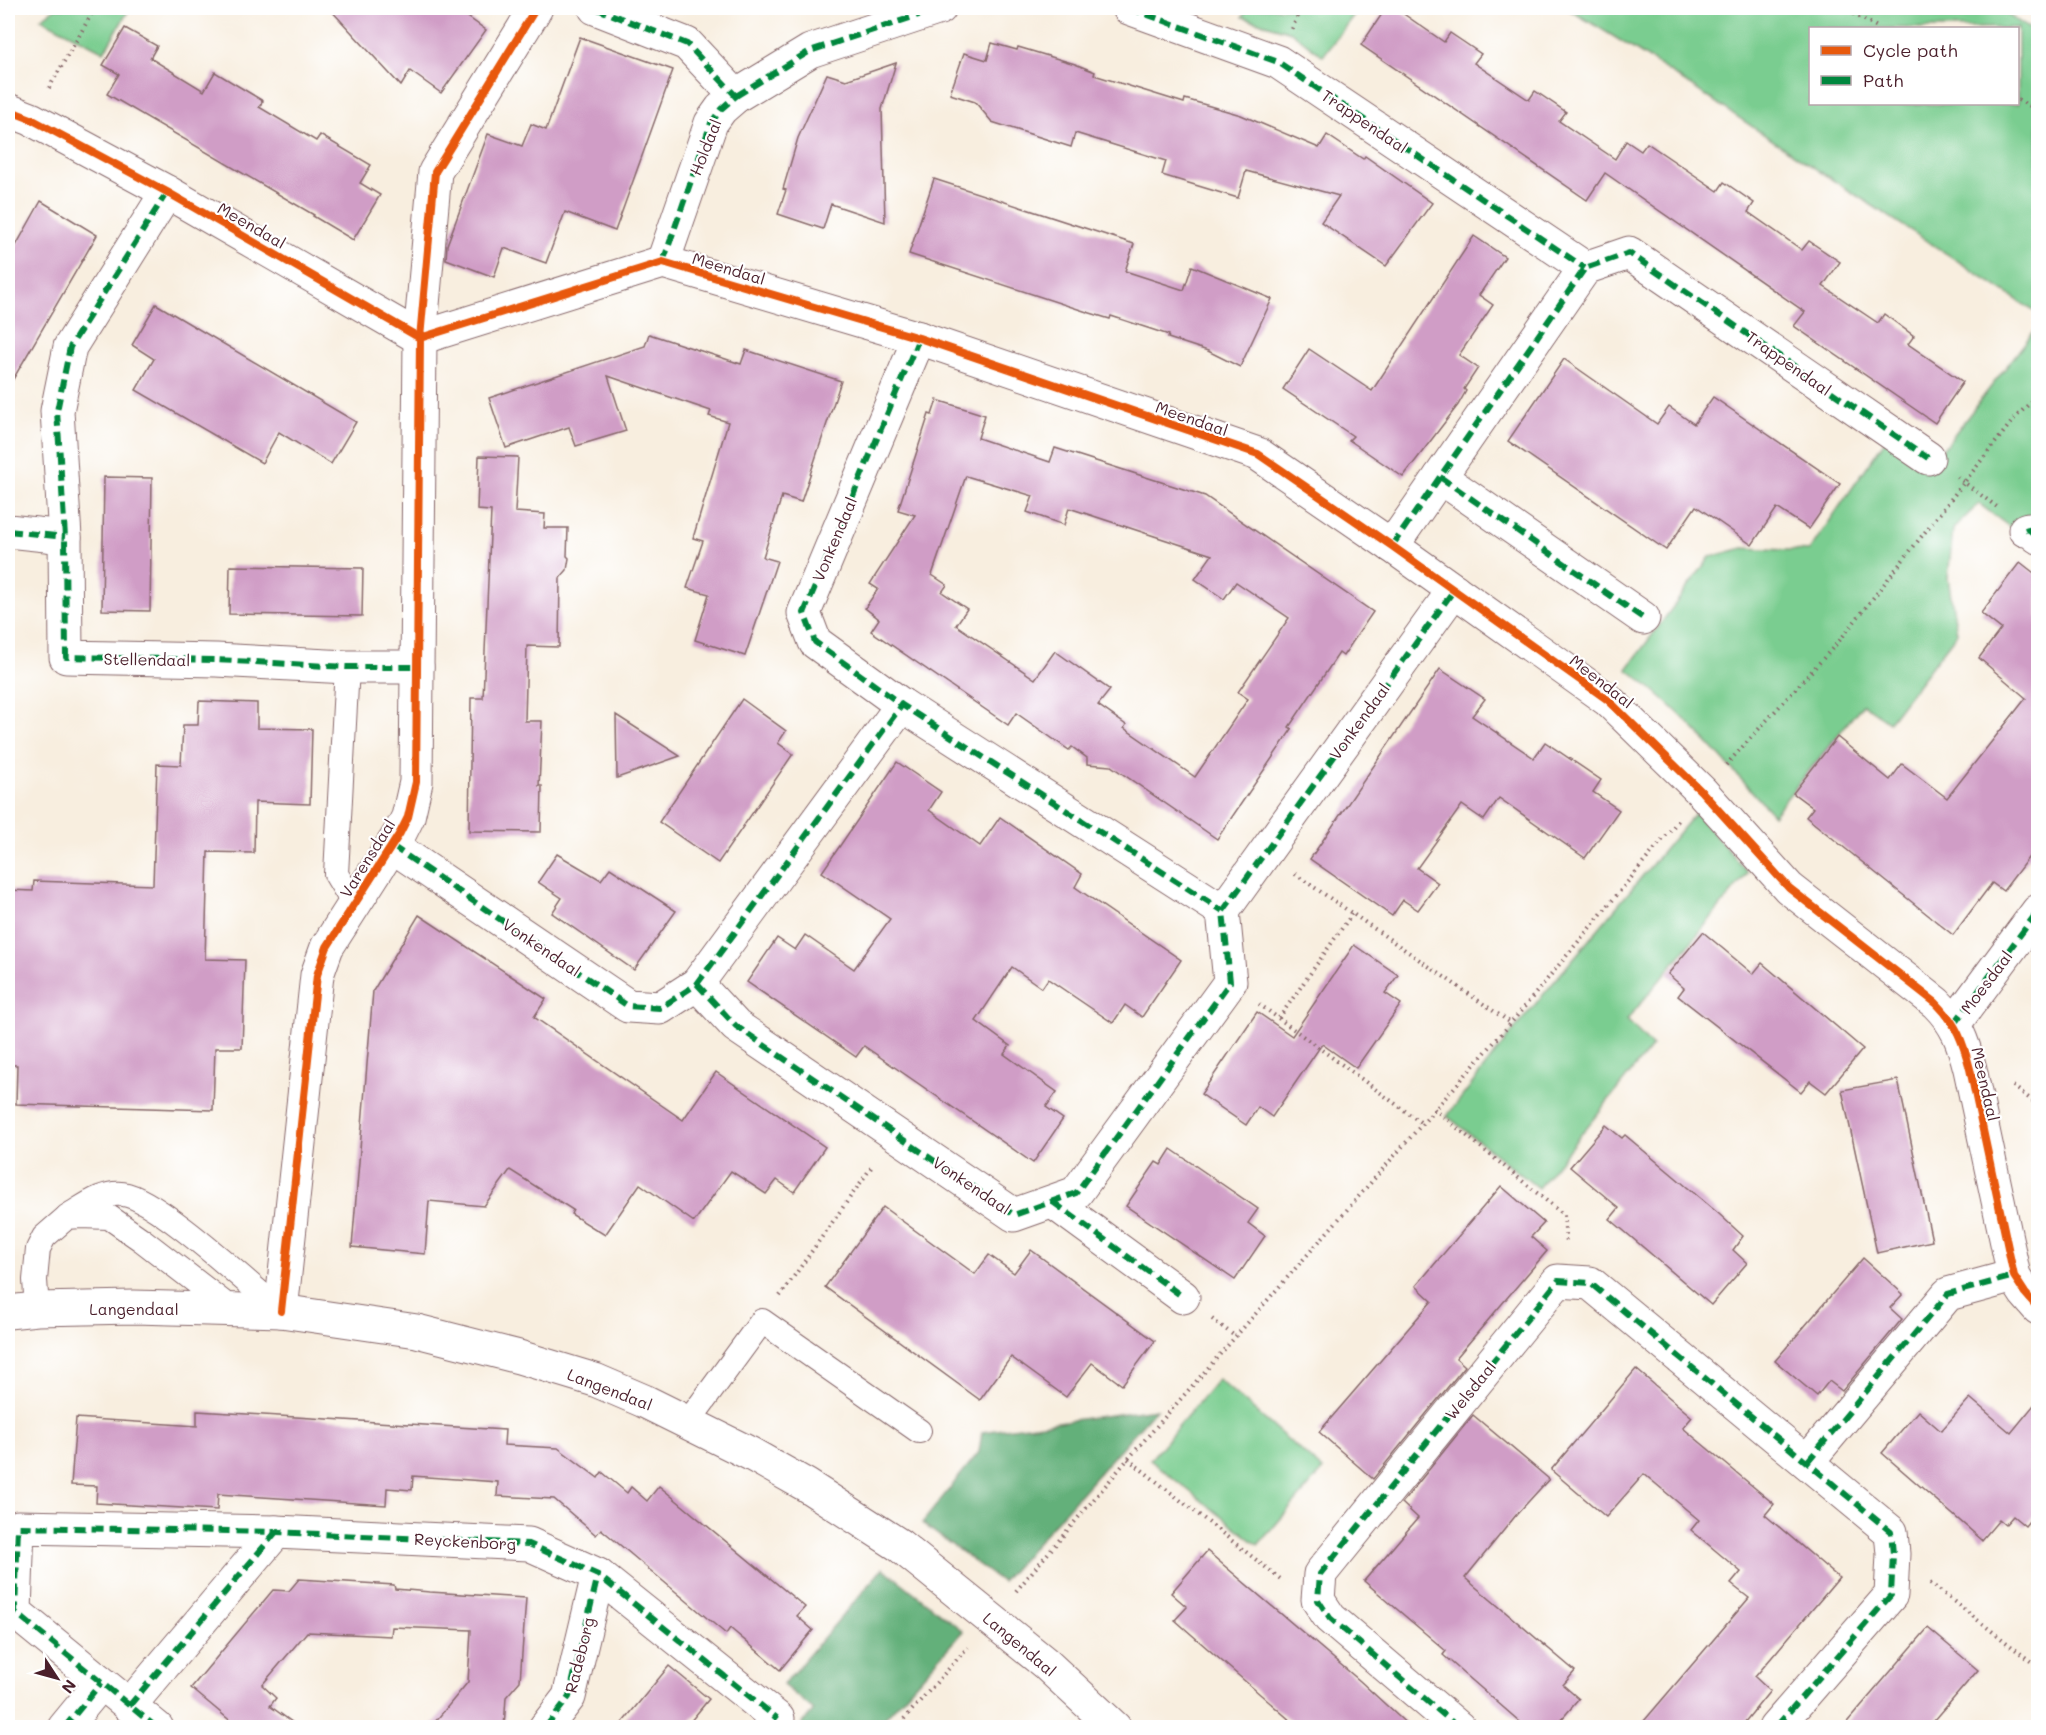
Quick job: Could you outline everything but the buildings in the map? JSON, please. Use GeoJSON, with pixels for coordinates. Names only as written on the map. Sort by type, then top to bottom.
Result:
{"type":"FeatureCollection","features":[{"type":"Feature","properties":{"kind":"street","name":"Varensdaal"},"geometry":{"type":"LineString","coordinates":[[281,1311],[317,975],[327,947],[408,817],[416,782],[420,338],[435,172],[536,8]]}},
{"type":"Feature","properties":{"kind":"street"},"geometry":{"type":"LineString","coordinates":[[595,8],[687,44],[736,96],[810,51],[940,8]]}},
{"type":"Feature","properties":{"kind":"street","name":"Trappendaal"},"geometry":{"type":"LineString","coordinates":[[1129,8],[1278,62],[1585,268],[1629,253],[1928,458]]}},
{"type":"Feature","properties":{"kind":"street","name":"Holdaal"},"geometry":{"type":"LineString","coordinates":[[663,262],[711,123],[721,109],[736,96]]}},
{"type":"Feature","properties":{"kind":"street","name":"Meendaal"},"geometry":{"type":"LineString","coordinates":[[19,114],[167,192],[420,338]]}},
{"type":"Feature","properties":{"kind":"street","name":"Stellendaal"},"geometry":{"type":"LineString","coordinates":[[167,192],[70,347],[57,411],[65,537],[66,657],[216,660],[348,667]]}},
{"type":"Feature","properties":{"kind":"street","name":"Meendaal"},"geometry":{"type":"LineString","coordinates":[[663,262],[919,338],[1257,454],[1392,546],[1608,700],[1702,792],[1789,888],[1936,1003],[1954,1023],[1970,1069],[2014,1276],[2038,1308]]}},
{"type":"Feature","properties":{"kind":"street"},"geometry":{"type":"LineString","coordinates":[[420,338],[663,262]]}},
{"type":"Feature","properties":{"kind":"street"},"geometry":{"type":"LineString","coordinates":[[1392,546],[1585,268]]}},
{"type":"Feature","properties":{"kind":"street","name":"Vonkendaal"},"geometry":{"type":"LineString","coordinates":[[919,338],[804,613],[815,642],[902,705],[1223,911],[1454,590]]}},
{"type":"Feature","properties":{"kind":"street"},"geometry":{"type":"LineString","coordinates":[[1440,477],[1643,618]]}},
{"type":"Feature","properties":{"kind":"street"},"geometry":{"type":"LineString","coordinates":[[8,531],[65,537]]}},
{"type":"Feature","properties":{"kind":"street"},"geometry":{"type":"LineString","coordinates":[[348,667],[417,667]]}},
{"type":"Feature","properties":{"kind":"street","name":"Vonkendaal"},"geometry":{"type":"LineString","coordinates":[[392,846],[628,1006],[660,1008],[697,984],[902,705]]}},
{"type":"Feature","properties":{"kind":"street"},"geometry":{"type":"LineString","coordinates":[[1223,911],[1230,982]]}},
{"type":"Feature","properties":{"kind":"street","name":"Moesdaal"},"geometry":{"type":"LineString","coordinates":[[1954,1023],[2038,911]]}},
{"type":"Feature","properties":{"kind":"street","name":"Vonkendaal"},"geometry":{"type":"LineString","coordinates":[[697,984],[736,1026],[1014,1215],[1076,1193],[1230,982]]}},
{"type":"Feature","properties":{"kind":"street"},"geometry":{"type":"LineString","coordinates":[[1053,1202],[1183,1297]]}},
{"type":"Feature","properties":{"kind":"street"},"geometry":{"type":"LineString","coordinates":[[1807,1462],[1948,1294],[2014,1276]]}},
{"type":"Feature","properties":{"kind":"street","name":"Welsdaal"},"geometry":{"type":"LineString","coordinates":[[1459,1728],[1330,1618],[1318,1599],[1320,1575],[1558,1281],[1569,1282]]}},
{"type":"Feature","properties":{"kind":"street"},"geometry":{"type":"LineString","coordinates":[[1569,1282],[1590,1283],[1891,1532],[1893,1554],[1891,1595],[1774,1728]]}},
{"type":"Feature","properties":{"kind":"street","name":"Langendaal"},"geometry":{"type":"LineString","coordinates":[[22,1311],[135,1307],[281,1311],[417,1331],[519,1357],[595,1380],[688,1422],[806,1485],[889,1539],[1045,1664],[1115,1728]]}},
{"type":"Feature","properties":{"kind":"street","name":"Reyckenborg"},"geometry":{"type":"LineString","coordinates":[[157,1728],[11,1612],[18,1527],[276,1532],[529,1544],[598,1575],[778,1719]]}},
{"type":"Feature","properties":{"kind":"street"},"geometry":{"type":"LineString","coordinates":[[129,1706],[276,1532]]}},
{"type":"Feature","properties":{"kind":"street","name":"Radeborg"},"geometry":{"type":"LineString","coordinates":[[545,1728],[569,1697],[598,1575]]}},
{"type":"Feature","properties":{"kind":"street"},"geometry":{"type":"LineString","coordinates":[[64,1728],[101,1683]]}},
{"type":"Feature","properties":{"kind":"lane","name":"Varensdaal"},"geometry":{"type":"LineString","coordinates":[[348,667],[336,874],[354,904]]}},
{"type":"Feature","properties":{"kind":"lane"},"geometry":{"type":"LineString","coordinates":[[22,1311],[35,1280],[38,1249],[44,1237],[67,1217],[103,1197],[120,1193],[136,1197],[185,1231],[281,1311]]}},
{"type":"Feature","properties":{"kind":"lane"},"geometry":{"type":"LineString","coordinates":[[67,1217],[109,1217],[230,1308]]}},
{"type":"Feature","properties":{"kind":"lane"},"geometry":{"type":"LineString","coordinates":[[688,1422],[762,1321],[919,1431]]}},
{"type":"Feature","properties":{"kind":"path"},"geometry":{"type":"LineString","coordinates":[[19,114],[95,8]]}},
{"type":"Feature","properties":{"kind":"path"},"geometry":{"type":"LineString","coordinates":[[1843,8],[1877,27]]}},
{"type":"Feature","properties":{"kind":"path"},"geometry":{"type":"LineString","coordinates":[[2019,100],[2038,110]]}},
{"type":"Feature","properties":{"kind":"path"},"geometry":{"type":"LineString","coordinates":[[896,1728],[992,1620],[1128,1459],[1511,1023],[1702,792],[1840,640],[2014,419],[2038,395]]}},
{"type":"Feature","properties":{"kind":"path"},"geometry":{"type":"LineString","coordinates":[[1928,458],[1965,482],[2032,533]]}},
{"type":"Feature","properties":{"kind":"path"},"geometry":{"type":"LineString","coordinates":[[1264,853],[1511,1023]]}},
{"type":"Feature","properties":{"kind":"path"},"geometry":{"type":"LineString","coordinates":[[1279,1018],[1352,914]]}},
{"type":"Feature","properties":{"kind":"path"},"geometry":{"type":"LineString","coordinates":[[1230,982],[1423,1124]]}},
{"type":"Feature","properties":{"kind":"path"},"geometry":{"type":"LineString","coordinates":[[1434,1109],[1564,1215],[1569,1282]]}},
{"type":"Feature","properties":{"kind":"path"},"geometry":{"type":"LineString","coordinates":[[762,1321],[896,1133]]}},
{"type":"Feature","properties":{"kind":"path"},"geometry":{"type":"LineString","coordinates":[[1128,1459],[1284,1582]]}},
{"type":"Feature","properties":{"kind":"path"},"geometry":{"type":"LineString","coordinates":[[1893,1554],[2038,1668]]}},
{"type":"Feature","properties":{"kind":"green space"},"geometry":{"type":"Polygon","coordinates":[[[56,8],[130,8],[104,52],[41,19],[56,8]]]}},
{"type":"Feature","properties":{"kind":"green space"},"geometry":{"type":"Polygon","coordinates":[[[1247,8],[1359,8],[1323,56],[1291,32],[1243,17],[1247,8]]]}},
{"type":"Feature","properties":{"kind":"green space"},"geometry":{"type":"Polygon","coordinates":[[[1566,8],[1997,8],[2038,34],[2038,314],[1822,173],[1631,47],[1566,8]]]}},
{"type":"Feature","properties":{"kind":"green space"},"geometry":{"type":"Polygon","coordinates":[[[2038,326],[2038,517],[2023,537],[1979,504],[1953,529],[1948,578],[1957,633],[1889,722],[1863,704],[1773,815],[1667,702],[1627,669],[1710,557],[1743,548],[1809,551],[1892,430],[1935,459],[2038,326]]]}},
{"type":"Feature","properties":{"kind":"green space"},"geometry":{"type":"Polygon","coordinates":[[[1695,813],[1748,873],[1627,1020],[1652,1046],[1538,1188],[1447,1116],[1512,1032],[1695,813]]]}},
{"type":"Feature","properties":{"kind":"green space"},"geometry":{"type":"Polygon","coordinates":[[[1218,1379],[1323,1470],[1258,1545],[1150,1460],[1218,1379]]]}},
{"type":"Feature","properties":{"kind":"green space"},"geometry":{"type":"Polygon","coordinates":[[[1156,1409],[1002,1582],[922,1523],[979,1452],[982,1432],[1156,1409]]]}},
{"type":"Feature","properties":{"kind":"green space"},"geometry":{"type":"Polygon","coordinates":[[[883,1568],[963,1631],[877,1727],[800,1727],[814,1710],[783,1685],[883,1568]]]}},
{"type":"Feature","properties":{"kind":"marked path"},"geometry":{"type":"LineString","coordinates":[[595,8],[687,44],[736,96],[721,109],[711,123],[663,262]]}},
{"type":"Feature","properties":{"kind":"marked path"},"geometry":{"type":"LineString","coordinates":[[736,96],[810,51],[940,8]]}},
{"type":"Feature","properties":{"kind":"marked path"},"geometry":{"type":"LineString","coordinates":[[1129,8],[1278,62],[1585,268]]}},
{"type":"Feature","properties":{"kind":"marked path"},"geometry":{"type":"LineString","coordinates":[[167,192],[70,347],[57,411],[65,537],[66,657],[216,660],[347,667],[417,667]]}},
{"type":"Feature","properties":{"kind":"marked path"},"geometry":{"type":"LineString","coordinates":[[1392,546],[1585,268],[1629,253],[1928,458]]}},
{"type":"Feature","properties":{"kind":"marked path"},"geometry":{"type":"LineString","coordinates":[[919,338],[804,613],[815,642],[902,705],[1223,911]]}},
{"type":"Feature","properties":{"kind":"marked path"},"geometry":{"type":"LineString","coordinates":[[1440,477],[1643,618]]}},
{"type":"Feature","properties":{"kind":"marked path"},"geometry":{"type":"LineString","coordinates":[[2025,530],[2028,529],[2038,537]]}},
{"type":"Feature","properties":{"kind":"marked path"},"geometry":{"type":"LineString","coordinates":[[8,531],[65,537]]}},
{"type":"Feature","properties":{"kind":"marked path"},"geometry":{"type":"LineString","coordinates":[[697,984],[736,1026],[1014,1215],[1076,1193],[1230,982],[1223,911],[1454,590]]}},
{"type":"Feature","properties":{"kind":"marked path"},"geometry":{"type":"LineString","coordinates":[[392,846],[628,1006],[660,1008],[697,984],[902,705]]}},
{"type":"Feature","properties":{"kind":"marked path"},"geometry":{"type":"LineString","coordinates":[[1954,1024],[2038,911]]}},
{"type":"Feature","properties":{"kind":"marked path"},"geometry":{"type":"LineString","coordinates":[[1053,1202],[1183,1297]]}},
{"type":"Feature","properties":{"kind":"marked path"},"geometry":{"type":"LineString","coordinates":[[1807,1462],[1948,1294],[2014,1276]]}},
{"type":"Feature","properties":{"kind":"marked path"},"geometry":{"type":"LineString","coordinates":[[1459,1728],[1330,1618],[1318,1600],[1320,1574],[1558,1281],[1590,1283],[1891,1532],[1893,1554],[1891,1595],[1775,1728]]}},
{"type":"Feature","properties":{"kind":"marked path"},"geometry":{"type":"LineString","coordinates":[[157,1728],[15,1612],[18,1527],[276,1532],[529,1544],[598,1575],[778,1719]]}},
{"type":"Feature","properties":{"kind":"marked path"},"geometry":{"type":"LineString","coordinates":[[129,1706],[276,1532]]}},
{"type":"Feature","properties":{"kind":"marked path"},"geometry":{"type":"LineString","coordinates":[[545,1728],[569,1697],[598,1575]]}},
{"type":"Feature","properties":{"kind":"marked path"},"geometry":{"type":"LineString","coordinates":[[64,1728],[101,1683]]}},
{"type":"Feature","properties":{"kind":"cycle path"},"geometry":{"type":"LineString","coordinates":[[281,1311],[317,975],[327,947],[400,833],[408,817],[416,782],[420,338],[435,172],[536,8]]}},
{"type":"Feature","properties":{"kind":"cycle path"},"geometry":{"type":"LineString","coordinates":[[8,110],[31,119],[167,192],[420,338],[663,262],[919,338],[1258,454],[1608,700],[1702,792],[1789,888],[1936,1003],[1949,1018],[1965,1050],[2014,1276],[2038,1308]]}}]}
